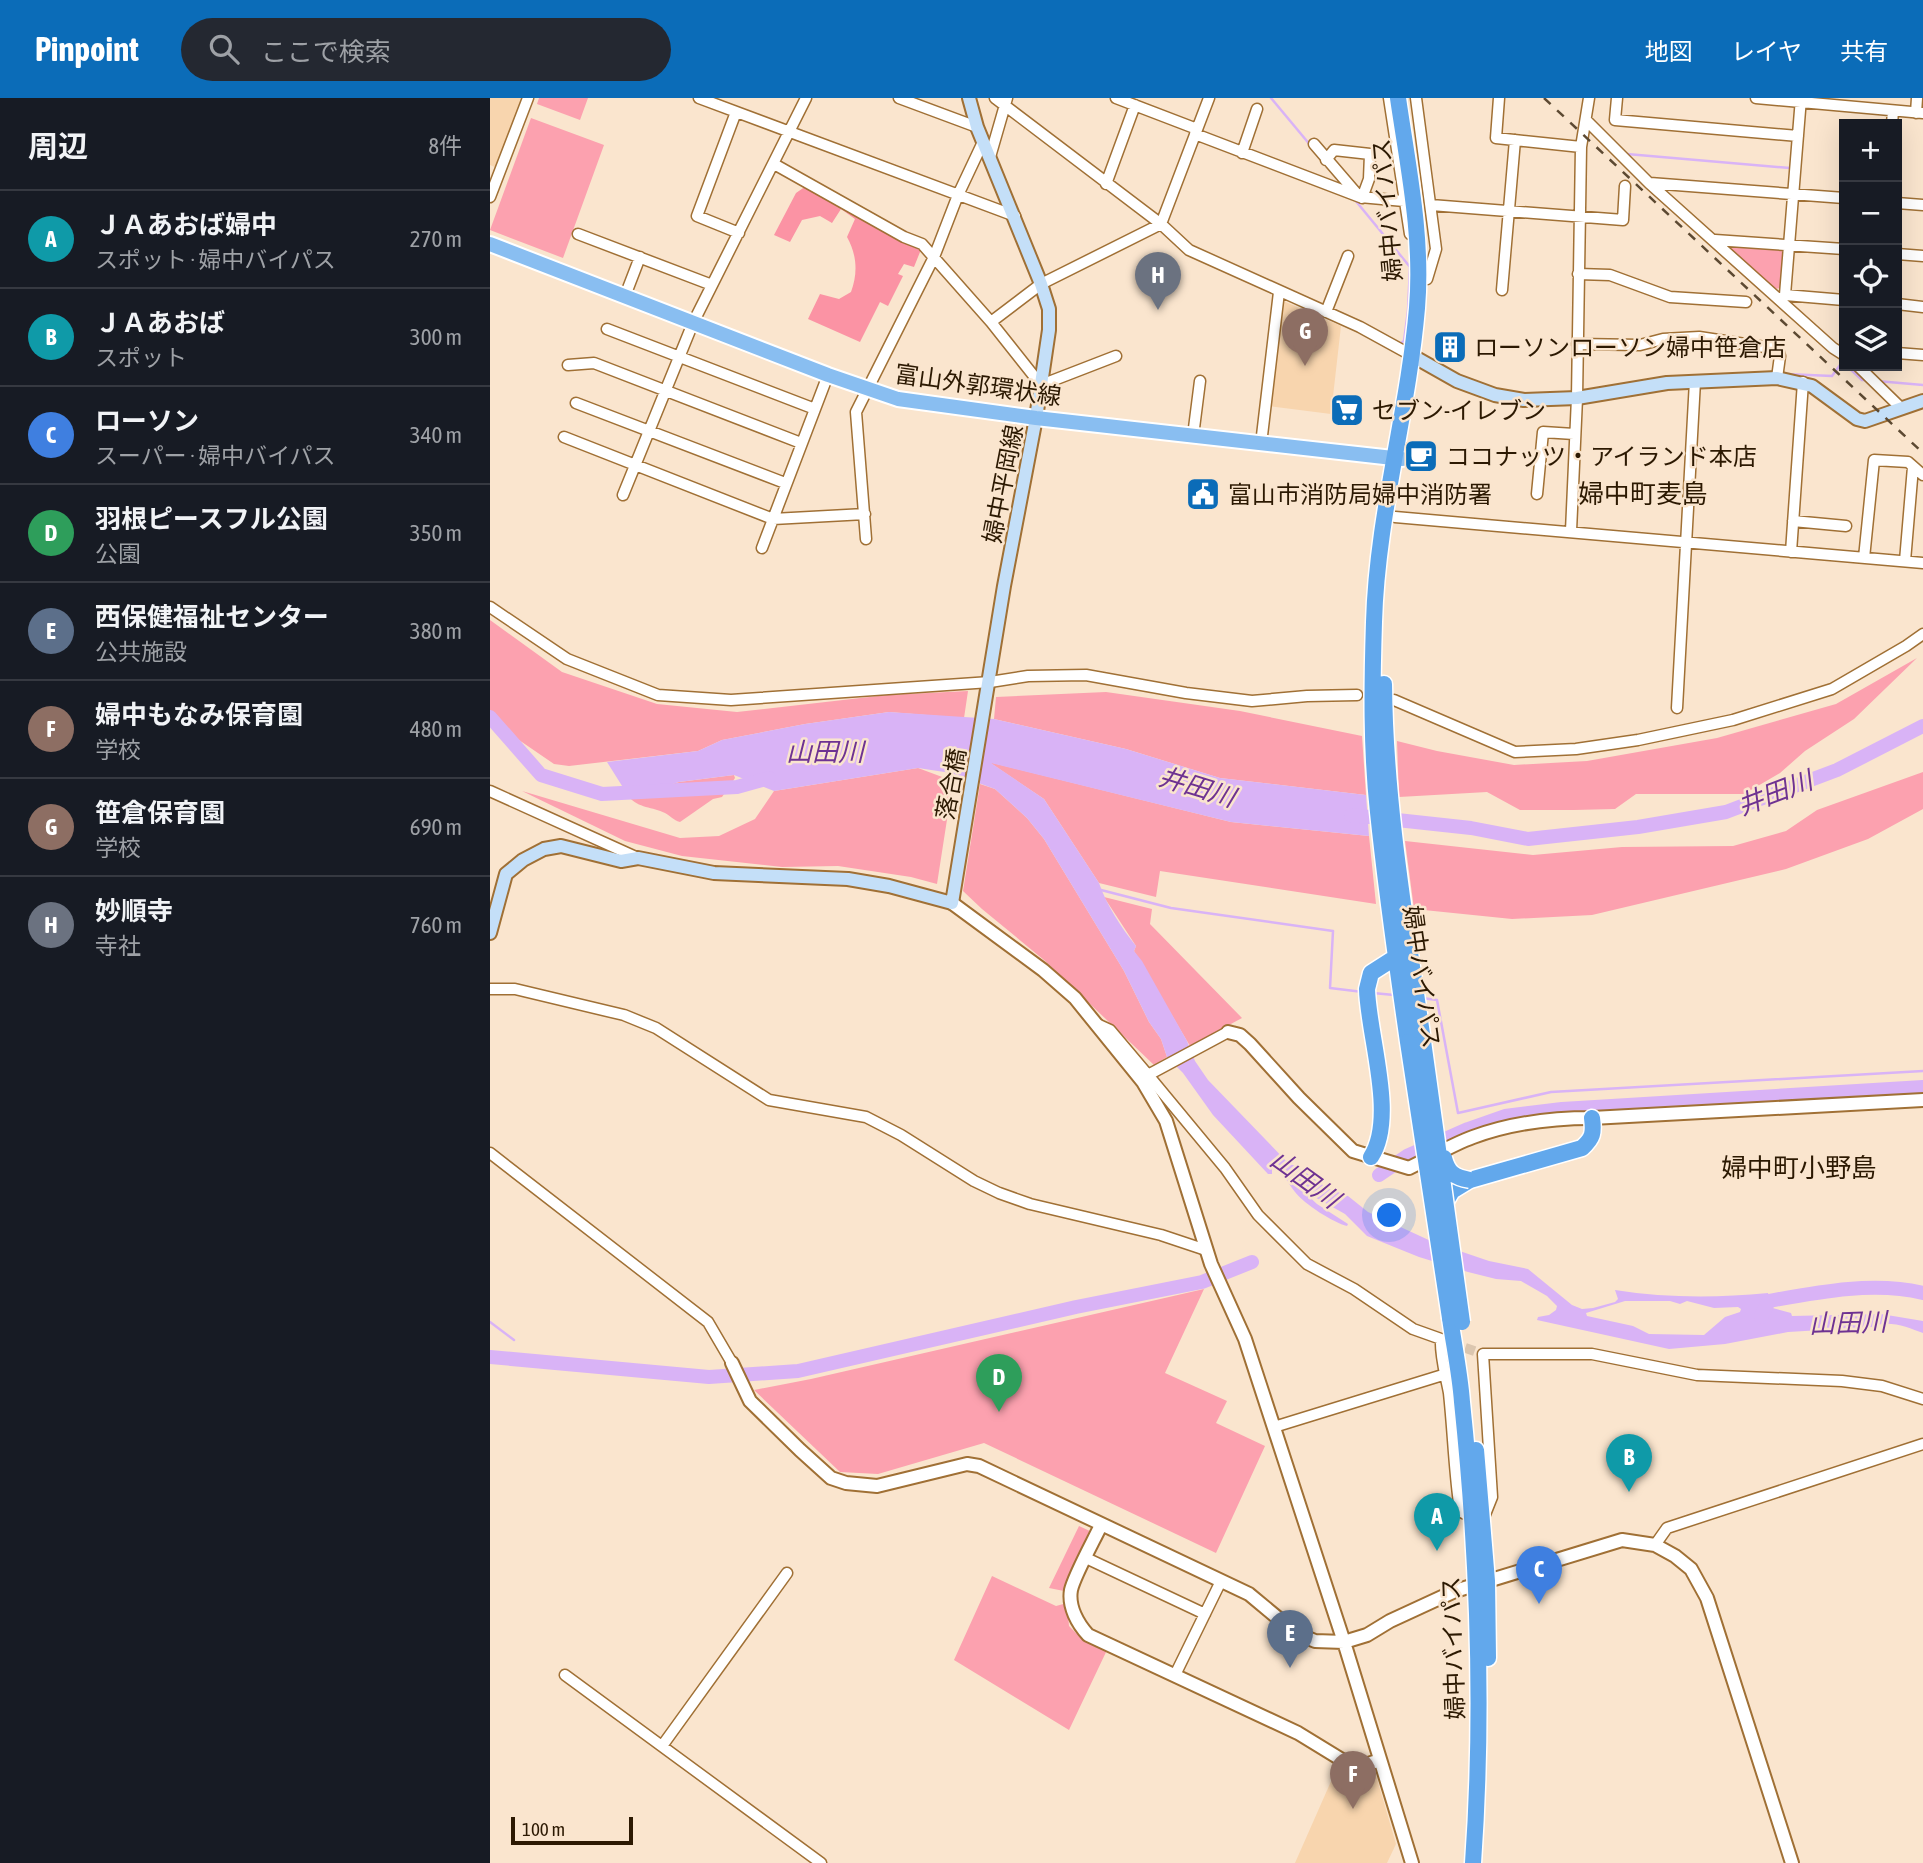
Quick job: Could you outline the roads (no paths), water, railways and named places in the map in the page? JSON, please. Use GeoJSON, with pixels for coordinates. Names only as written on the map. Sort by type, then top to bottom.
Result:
{"type":"FeatureCollection","features":[{"type":"Feature","properties":{"kind":"highway","name":"婦中バイパス"},"geometry":{"type":"LineString","coordinates":[[1398,98],[1423,279]]}},
{"type":"Feature","properties":{"kind":"highway","name":"婦中バイパス"},"geometry":{"type":"LineString","coordinates":[[1407,98],[1428,247],[1415,357],[1397,458],[1374,619],[1379,722],[1445,1203],[1462,1401],[1477,1518],[1487,1777],[1482,1863]]}},
{"type":"Feature","properties":{"kind":"highway","name":"婦中バイパス"},"geometry":{"type":"LineString","coordinates":[[1397,458],[1395,517],[1384,620],[1377,810],[1408,1042],[1456,1320]]}},
{"type":"Feature","properties":{"kind":"highway"},"geometry":{"type":"LineString","coordinates":[[1376,1158],[1381,1100],[1367,989],[1371,973],[1396,957]]}},
{"type":"Feature","properties":{"kind":"highway"},"geometry":{"type":"LineString","coordinates":[[1367,989],[1381,973],[1392,978],[1408,1042]]}},
{"type":"Feature","properties":{"kind":"highway"},"geometry":{"type":"LineString","coordinates":[[1432,1101],[1447,1169],[1452,1175],[1469,1180]]}},
{"type":"Feature","properties":{"kind":"highway"},"geometry":{"type":"LineString","coordinates":[[1445,1203],[1452,1191],[1469,1180],[1582,1148],[1594,1133],[1592,1118]]}},
{"type":"Feature","properties":{"kind":"highway","name":"婦中バイパス"},"geometry":{"type":"LineString","coordinates":[[1473,1863],[1481,1583]]}},
{"type":"Feature","properties":{"kind":"main road","name":"婦中平岡線"},"geometry":{"type":"LineString","coordinates":[[969,98],[976,127],[1015,216],[1049,309],[1049,330],[1036,418],[1004,586],[990,682]]}},
{"type":"Feature","properties":{"kind":"main road","name":"富山外郭環状線"},"geometry":{"type":"LineString","coordinates":[[490,244],[828,375],[913,402],[1397,458]]}},
{"type":"Feature","properties":{"kind":"main road"},"geometry":{"type":"LineString","coordinates":[[1415,357],[1457,381],[1495,395],[1524,400],[1577,398],[1667,383],[1777,377],[1812,386],[1857,419],[1865,421],[1923,401]]}},
{"type":"Feature","properties":{"kind":"main road","name":"落合橋"},"geometry":{"type":"LineString","coordinates":[[953,899],[990,682]]}},
{"type":"Feature","properties":{"kind":"main road"},"geometry":{"type":"LineString","coordinates":[[490,933],[492,917],[506,874],[523,860],[544,849],[561,846],[621,861],[638,858],[714,873],[848,879],[953,899]]}},
{"type":"Feature","properties":{"kind":"street"},"geometry":{"type":"LineString","coordinates":[[490,197],[528,98]]}},
{"type":"Feature","properties":{"kind":"street"},"geometry":{"type":"LineString","coordinates":[[699,98],[1015,216]]}},
{"type":"Feature","properties":{"kind":"street"},"geometry":{"type":"LineString","coordinates":[[622,495],[693,323],[806,98]]}},
{"type":"Feature","properties":{"kind":"street"},"geometry":{"type":"LineString","coordinates":[[899,98],[976,127]]}},
{"type":"Feature","properties":{"kind":"street"},"geometry":{"type":"LineString","coordinates":[[995,98],[1006,102],[1189,250],[1360,327],[1415,357]]}},
{"type":"Feature","properties":{"kind":"street"},"geometry":{"type":"LineString","coordinates":[[1116,98],[1242,153],[1361,198],[1404,201]]}},
{"type":"Feature","properties":{"kind":"street"},"geometry":{"type":"LineString","coordinates":[[991,322],[1041,285],[1161,225],[1209,98]]}},
{"type":"Feature","properties":{"kind":"street"},"geometry":{"type":"LineString","coordinates":[[1389,98],[1404,201],[1423,279]]}},
{"type":"Feature","properties":{"kind":"street"},"geometry":{"type":"LineString","coordinates":[[1416,98],[1436,249],[1423,279]]}},
{"type":"Feature","properties":{"kind":"street"},"geometry":{"type":"LineString","coordinates":[[1499,98],[1496,138],[1581,147]]}},
{"type":"Feature","properties":{"kind":"street"},"geometry":{"type":"LineString","coordinates":[[1571,531],[1577,398],[1581,147],[1589,98]]}},
{"type":"Feature","properties":{"kind":"street"},"geometry":{"type":"LineString","coordinates":[[1617,98],[1615,120],[1798,136]]}},
{"type":"Feature","properties":{"kind":"street"},"geometry":{"type":"LineString","coordinates":[[1756,98],[1801,100],[1919,113],[1917,98]]}},
{"type":"Feature","properties":{"kind":"street"},"geometry":{"type":"LineString","coordinates":[[1782,297],[1790,245],[1801,100]]}},
{"type":"Feature","properties":{"kind":"street"},"geometry":{"type":"LineString","coordinates":[[990,157],[1006,102]]}},
{"type":"Feature","properties":{"kind":"street"},"geometry":{"type":"LineString","coordinates":[[1106,184],[1135,105]]}},
{"type":"Feature","properties":{"kind":"street"},"geometry":{"type":"LineString","coordinates":[[1242,153],[1257,109]]}},
{"type":"Feature","properties":{"kind":"street"},"geometry":{"type":"LineString","coordinates":[[1893,119],[1894,111]]}},
{"type":"Feature","properties":{"kind":"street"},"geometry":{"type":"LineString","coordinates":[[736,112],[697,216],[739,233]]}},
{"type":"Feature","properties":{"kind":"street"},"geometry":{"type":"LineString","coordinates":[[1586,120],[1649,183],[1782,297],[1839,352]]}},
{"type":"Feature","properties":{"kind":"street"},"geometry":{"type":"LineString","coordinates":[[1502,290],[1515,140]]}},
{"type":"Feature","properties":{"kind":"street"},"geometry":{"type":"LineString","coordinates":[[866,538],[856,412],[934,257],[958,195],[983,142]]}},
{"type":"Feature","properties":{"kind":"street"},"geometry":{"type":"LineString","coordinates":[[1314,144],[1361,198]]}},
{"type":"Feature","properties":{"kind":"street"},"geometry":{"type":"LineString","coordinates":[[1326,160],[1335,150],[1370,154],[1369,179],[1361,198]]}},
{"type":"Feature","properties":{"kind":"street"},"geometry":{"type":"LineString","coordinates":[[774,164],[904,237],[922,244],[991,322],[1041,385],[1116,356]]}},
{"type":"Feature","properties":{"kind":"street"},"geometry":{"type":"LineString","coordinates":[[1649,183],[1839,198]]}},
{"type":"Feature","properties":{"kind":"street"},"geometry":{"type":"LineString","coordinates":[[1431,205],[1623,220],[1625,186]]}},
{"type":"Feature","properties":{"kind":"street"},"geometry":{"type":"LineString","coordinates":[[1902,203],[1923,205]]}},
{"type":"Feature","properties":{"kind":"street"},"geometry":{"type":"LineString","coordinates":[[578,234],[712,285]]}},
{"type":"Feature","properties":{"kind":"street"},"geometry":{"type":"LineString","coordinates":[[1714,240],[1839,249]]}},
{"type":"Feature","properties":{"kind":"street"},"geometry":{"type":"LineString","coordinates":[[1902,254],[1923,256]]}},
{"type":"Feature","properties":{"kind":"street"},"geometry":{"type":"LineString","coordinates":[[1326,312],[1348,256]]}},
{"type":"Feature","properties":{"kind":"street"},"geometry":{"type":"LineString","coordinates":[[625,296],[640,257]]}},
{"type":"Feature","properties":{"kind":"street"},"geometry":{"type":"LineString","coordinates":[[1578,274],[1610,275],[1670,297],[1746,302]]}},
{"type":"Feature","properties":{"kind":"street"},"geometry":{"type":"LineString","coordinates":[[1261,443],[1279,292]]}},
{"type":"Feature","properties":{"kind":"street"},"geometry":{"type":"LineString","coordinates":[[1782,297],[1839,300]]}},
{"type":"Feature","properties":{"kind":"street"},"geometry":{"type":"LineString","coordinates":[[1902,305],[1923,307]]}},
{"type":"Feature","properties":{"kind":"street"},"geometry":{"type":"LineString","coordinates":[[607,329],[815,409]]}},
{"type":"Feature","properties":{"kind":"street"},"geometry":{"type":"LineString","coordinates":[[1577,344],[1640,345],[1663,339],[1699,337],[1778,349],[1780,356],[1777,377]]}},
{"type":"Feature","properties":{"kind":"street"},"geometry":{"type":"LineString","coordinates":[[1833,348],[1839,349]]}},
{"type":"Feature","properties":{"kind":"street"},"geometry":{"type":"LineString","coordinates":[[1902,353],[1923,355]]}},
{"type":"Feature","properties":{"kind":"street"},"geometry":{"type":"LineString","coordinates":[[568,365],[594,363],[801,443]]}},
{"type":"Feature","properties":{"kind":"street"},"geometry":{"type":"LineString","coordinates":[[1863,371],[1902,408]]}},
{"type":"Feature","properties":{"kind":"street"},"geometry":{"type":"LineString","coordinates":[[762,548],[828,375]]}},
{"type":"Feature","properties":{"kind":"street"},"geometry":{"type":"LineString","coordinates":[[1193,436],[1200,381]]}},
{"type":"Feature","properties":{"kind":"street"},"geometry":{"type":"LineString","coordinates":[[1677,708],[1695,382]]}},
{"type":"Feature","properties":{"kind":"street"},"geometry":{"type":"LineString","coordinates":[[1791,552],[1803,382]]}},
{"type":"Feature","properties":{"kind":"street"},"geometry":{"type":"LineString","coordinates":[[576,403],[785,483]]}},
{"type":"Feature","properties":{"kind":"street"},"geometry":{"type":"LineString","coordinates":[[1537,494],[1543,432],[1574,434]]}},
{"type":"Feature","properties":{"kind":"street"},"geometry":{"type":"LineString","coordinates":[[564,437],[773,519],[865,514]]}},
{"type":"Feature","properties":{"kind":"street"},"geometry":{"type":"LineString","coordinates":[[1864,558],[1874,460],[1908,462],[1923,475]]}},
{"type":"Feature","properties":{"kind":"street"},"geometry":{"type":"LineString","coordinates":[[1905,561],[1913,467]]}},
{"type":"Feature","properties":{"kind":"street"},"geometry":{"type":"LineString","coordinates":[[1395,517],[1923,563]]}},
{"type":"Feature","properties":{"kind":"street"},"geometry":{"type":"LineString","coordinates":[[1793,521],[1846,526]]}},
{"type":"Feature","properties":{"kind":"street"},"geometry":{"type":"LineString","coordinates":[[490,607],[568,659],[658,695],[731,701],[990,682],[1028,676],[1086,676],[1252,701],[1357,695]]}},
{"type":"Feature","properties":{"kind":"street"},"geometry":{"type":"LineString","coordinates":[[1394,699],[1515,752],[1576,749],[1638,740],[1734,720],[1832,689],[1923,634]]}},
{"type":"Feature","properties":{"kind":"street"},"geometry":{"type":"LineString","coordinates":[[490,791],[638,858]]}},
{"type":"Feature","properties":{"kind":"street"},"geometry":{"type":"LineString","coordinates":[[953,899],[1075,998],[1143,1082],[1166,1121],[1211,1264],[1245,1339],[1412,1863]]}},
{"type":"Feature","properties":{"kind":"street"},"geometry":{"type":"LineString","coordinates":[[490,989],[515,989],[624,1016],[656,1028],[769,1100],[866,1117],[999,1193],[1030,1204],[1161,1235],[1206,1250]]}},
{"type":"Feature","properties":{"kind":"street"},"geometry":{"type":"LineString","coordinates":[[1099,1025],[1110,1030],[1150,1074],[1225,1168],[1258,1215],[1288,1247],[1307,1264],[1354,1289],[1413,1329],[1441,1339],[1459,1503],[1463,1513],[1477,1518],[1492,1497],[1483,1354],[1591,1354],[1697,1375],[1842,1381],[1882,1386],[1923,1399]]}},
{"type":"Feature","properties":{"kind":"street"},"geometry":{"type":"LineString","coordinates":[[1150,1074],[1228,1032],[1240,1035],[1353,1151],[1409,1168],[1472,1137],[1559,1118],[1923,1100]]}},
{"type":"Feature","properties":{"kind":"street"},"geometry":{"type":"LineString","coordinates":[[490,1153],[708,1322],[750,1401],[831,1478],[846,1483],[877,1486],[967,1464],[979,1466],[1250,1594],[1296,1633],[1315,1641],[1343,1642],[1367,1635],[1436,1598],[1622,1540],[1655,1545],[1675,1556],[1690,1569],[1707,1598],[1792,1863]]}},
{"type":"Feature","properties":{"kind":"street"},"geometry":{"type":"LineString","coordinates":[[1274,1427],[1446,1374]]}},
{"type":"Feature","properties":{"kind":"street"},"geometry":{"type":"LineString","coordinates":[[1655,1545],[1667,1528],[1923,1444]]}},
{"type":"Feature","properties":{"kind":"street"},"geometry":{"type":"LineString","coordinates":[[1101,1525],[1071,1590],[1078,1623],[1088,1635],[1298,1733],[1347,1763],[1365,1765],[1380,1760]]}},
{"type":"Feature","properties":{"kind":"street"},"geometry":{"type":"LineString","coordinates":[[1086,1558],[1205,1614]]}},
{"type":"Feature","properties":{"kind":"street"},"geometry":{"type":"LineString","coordinates":[[662,1746],[787,1573]]}},
{"type":"Feature","properties":{"kind":"street"},"geometry":{"type":"LineString","coordinates":[[1175,1675],[1221,1581]]}},
{"type":"Feature","properties":{"kind":"street"},"geometry":{"type":"LineString","coordinates":[[565,1675],[821,1863]]}},
{"type":"Feature","properties":{"kind":"water","name":"山田川"},"geometry":{"type":"Polygon","coordinates":[[[889,712],[994,719],[1126,749],[1220,778],[1366,795],[1369,836],[1231,822],[991,763],[1044,799],[1136,946],[1134,951],[1208,1080],[1289,1164],[1297,1166],[1327,1188],[1348,1196],[1368,1212],[1433,1242],[1489,1261],[1528,1269],[1572,1305],[1582,1309],[1615,1302],[1618,1299],[1615,1290],[1691,1296],[1768,1293],[1769,1307],[1791,1313],[1792,1316],[1881,1314],[1923,1321],[1923,1333],[1904,1326],[1884,1324],[1788,1332],[1725,1344],[1669,1349],[1537,1320],[1538,1317],[1549,1315],[1557,1306],[1547,1296],[1521,1281],[1496,1279],[1468,1272],[1419,1257],[1367,1236],[1345,1214],[1302,1190],[1317,1204],[1348,1224],[1347,1226],[1312,1207],[1299,1197],[1276,1169],[1272,1167],[1272,1174],[1268,1174],[1213,1115],[1183,1073],[1167,1057],[1161,1039],[1149,1022],[1124,971],[1044,839],[1027,818],[995,789],[951,773],[918,768],[774,791],[734,775],[679,782],[629,797],[607,762],[698,751],[722,740],[889,712]],[[1625,1301],[1586,1313],[1587,1316],[1633,1326],[1649,1334],[1704,1335],[1725,1317],[1740,1312],[1741,1309],[1670,1301],[1625,1301]]]}},
{"type":"Feature","properties":{"kind":"waterway"},"geometry":{"type":"LineString","coordinates":[[1271,98],[1311,146]]}},
{"type":"Feature","properties":{"kind":"waterway"},"geometry":{"type":"LineString","coordinates":[[1627,154],[1790,168]]}},
{"type":"Feature","properties":{"kind":"waterway"},"geometry":{"type":"LineString","coordinates":[[1355,200],[1410,267],[1408,311],[1404,341],[1401,343]]}},
{"type":"Feature","properties":{"kind":"waterway"},"geometry":{"type":"LineString","coordinates":[[1786,374],[1832,376],[1839,366]]}},
{"type":"Feature","properties":{"kind":"waterway"},"geometry":{"type":"LineString","coordinates":[[1852,371],[1862,380],[1867,380]]}},
{"type":"Feature","properties":{"kind":"waterway"},"geometry":{"type":"LineString","coordinates":[[1877,381],[1923,385]]}},
{"type":"Feature","properties":{"kind":"waterway","name":"井田川"},"geometry":{"type":"LineString","coordinates":[[490,717],[541,775],[602,794],[737,787],[769,778]]}},
{"type":"Feature","properties":{"kind":"waterway","name":"井田川"},"geometry":{"type":"LineString","coordinates":[[1351,815],[1471,828],[1528,839],[1638,827],[1726,812],[1837,770],[1923,726]]}},
{"type":"Feature","properties":{"kind":"waterway"},"geometry":{"type":"LineString","coordinates":[[1101,890],[1171,908],[1333,931],[1330,988],[1363,992]]}},
{"type":"Feature","properties":{"kind":"waterway"},"geometry":{"type":"LineString","coordinates":[[1373,993],[1394,995]]}},
{"type":"Feature","properties":{"kind":"waterway"},"geometry":{"type":"LineString","coordinates":[[1422,998],[1437,1000],[1458,1113],[1551,1092],[1923,1071]]}},
{"type":"Feature","properties":{"kind":"waterway","name":"山田川"},"geometry":{"type":"LineString","coordinates":[[1379,1175],[1407,1156],[1505,1116],[1562,1109],[1923,1087]]}},
{"type":"Feature","properties":{"kind":"waterway"},"geometry":{"type":"LineString","coordinates":[[490,1357],[709,1377],[798,1371],[1076,1307],[1202,1282],[1252,1262]]}},
{"type":"Feature","properties":{"kind":"waterway"},"geometry":{"type":"LineString","coordinates":[[1761,1317],[1769,1301],[1826,1291],[1885,1288],[1923,1293]]}},
{"type":"Feature","properties":{"kind":"waterway"},"geometry":{"type":"LineString","coordinates":[[490,1322],[514,1340]]}},
{"type":"Feature","properties":{"kind":"tunnel"},"geometry":{"type":"LineString","coordinates":[[1451,1343],[1483,1354]]}},
{"type":"Feature","properties":{"kind":"railway"},"geometry":{"type":"LineString","coordinates":[[1544,98],[1923,453]]}},
{"type":"Feature","properties":{"kind":"place","name":"妙順寺"},"geometry":{"type":"Point","coordinates":[1158,310]}},
{"type":"Feature","properties":{"kind":"place","name":"ローソンローソン婦中笹倉店"},"geometry":{"type":"Point","coordinates":[1450,347]}},
{"type":"Feature","properties":{"kind":"place","name":"笹倉保育園"},"geometry":{"type":"Point","coordinates":[1305,366]}},
{"type":"Feature","properties":{"kind":"place","name":"セブン-イレブン"},"geometry":{"type":"Point","coordinates":[1347,410]}},
{"type":"Feature","properties":{"kind":"place","name":"ココナッツ・アイランド本店"},"geometry":{"type":"Point","coordinates":[1421,456]}},
{"type":"Feature","properties":{"kind":"place","name":"富山市消防局婦中消防署"},"geometry":{"type":"Point","coordinates":[1203,494]}},
{"type":"Feature","properties":{"kind":"place","name":"羽根ピースフル公園"},"geometry":{"type":"Point","coordinates":[999,1412]}},
{"type":"Feature","properties":{"kind":"place","name":"ＪＡあおば"},"geometry":{"type":"Point","coordinates":[1629,1492]}},
{"type":"Feature","properties":{"kind":"place","name":"ＪＡあおば婦中"},"geometry":{"type":"Point","coordinates":[1437,1551]}},
{"type":"Feature","properties":{"kind":"place","name":"ローソン"},"geometry":{"type":"Point","coordinates":[1539,1604]}},
{"type":"Feature","properties":{"kind":"place","name":"西保健福祉センター"},"geometry":{"type":"Point","coordinates":[1290,1668]}},
{"type":"Feature","properties":{"kind":"place","name":"婦中もなみ保育園"},"geometry":{"type":"Point","coordinates":[1353,1809]}},
{"type":"Feature","properties":{"kind":"district","name":"婦中町麦島"},"geometry":{"type":"Point","coordinates":[1643,494]}},
{"type":"Feature","properties":{"kind":"district","name":"婦中町小野島"},"geometry":{"type":"Point","coordinates":[1799,1168]}}]}
